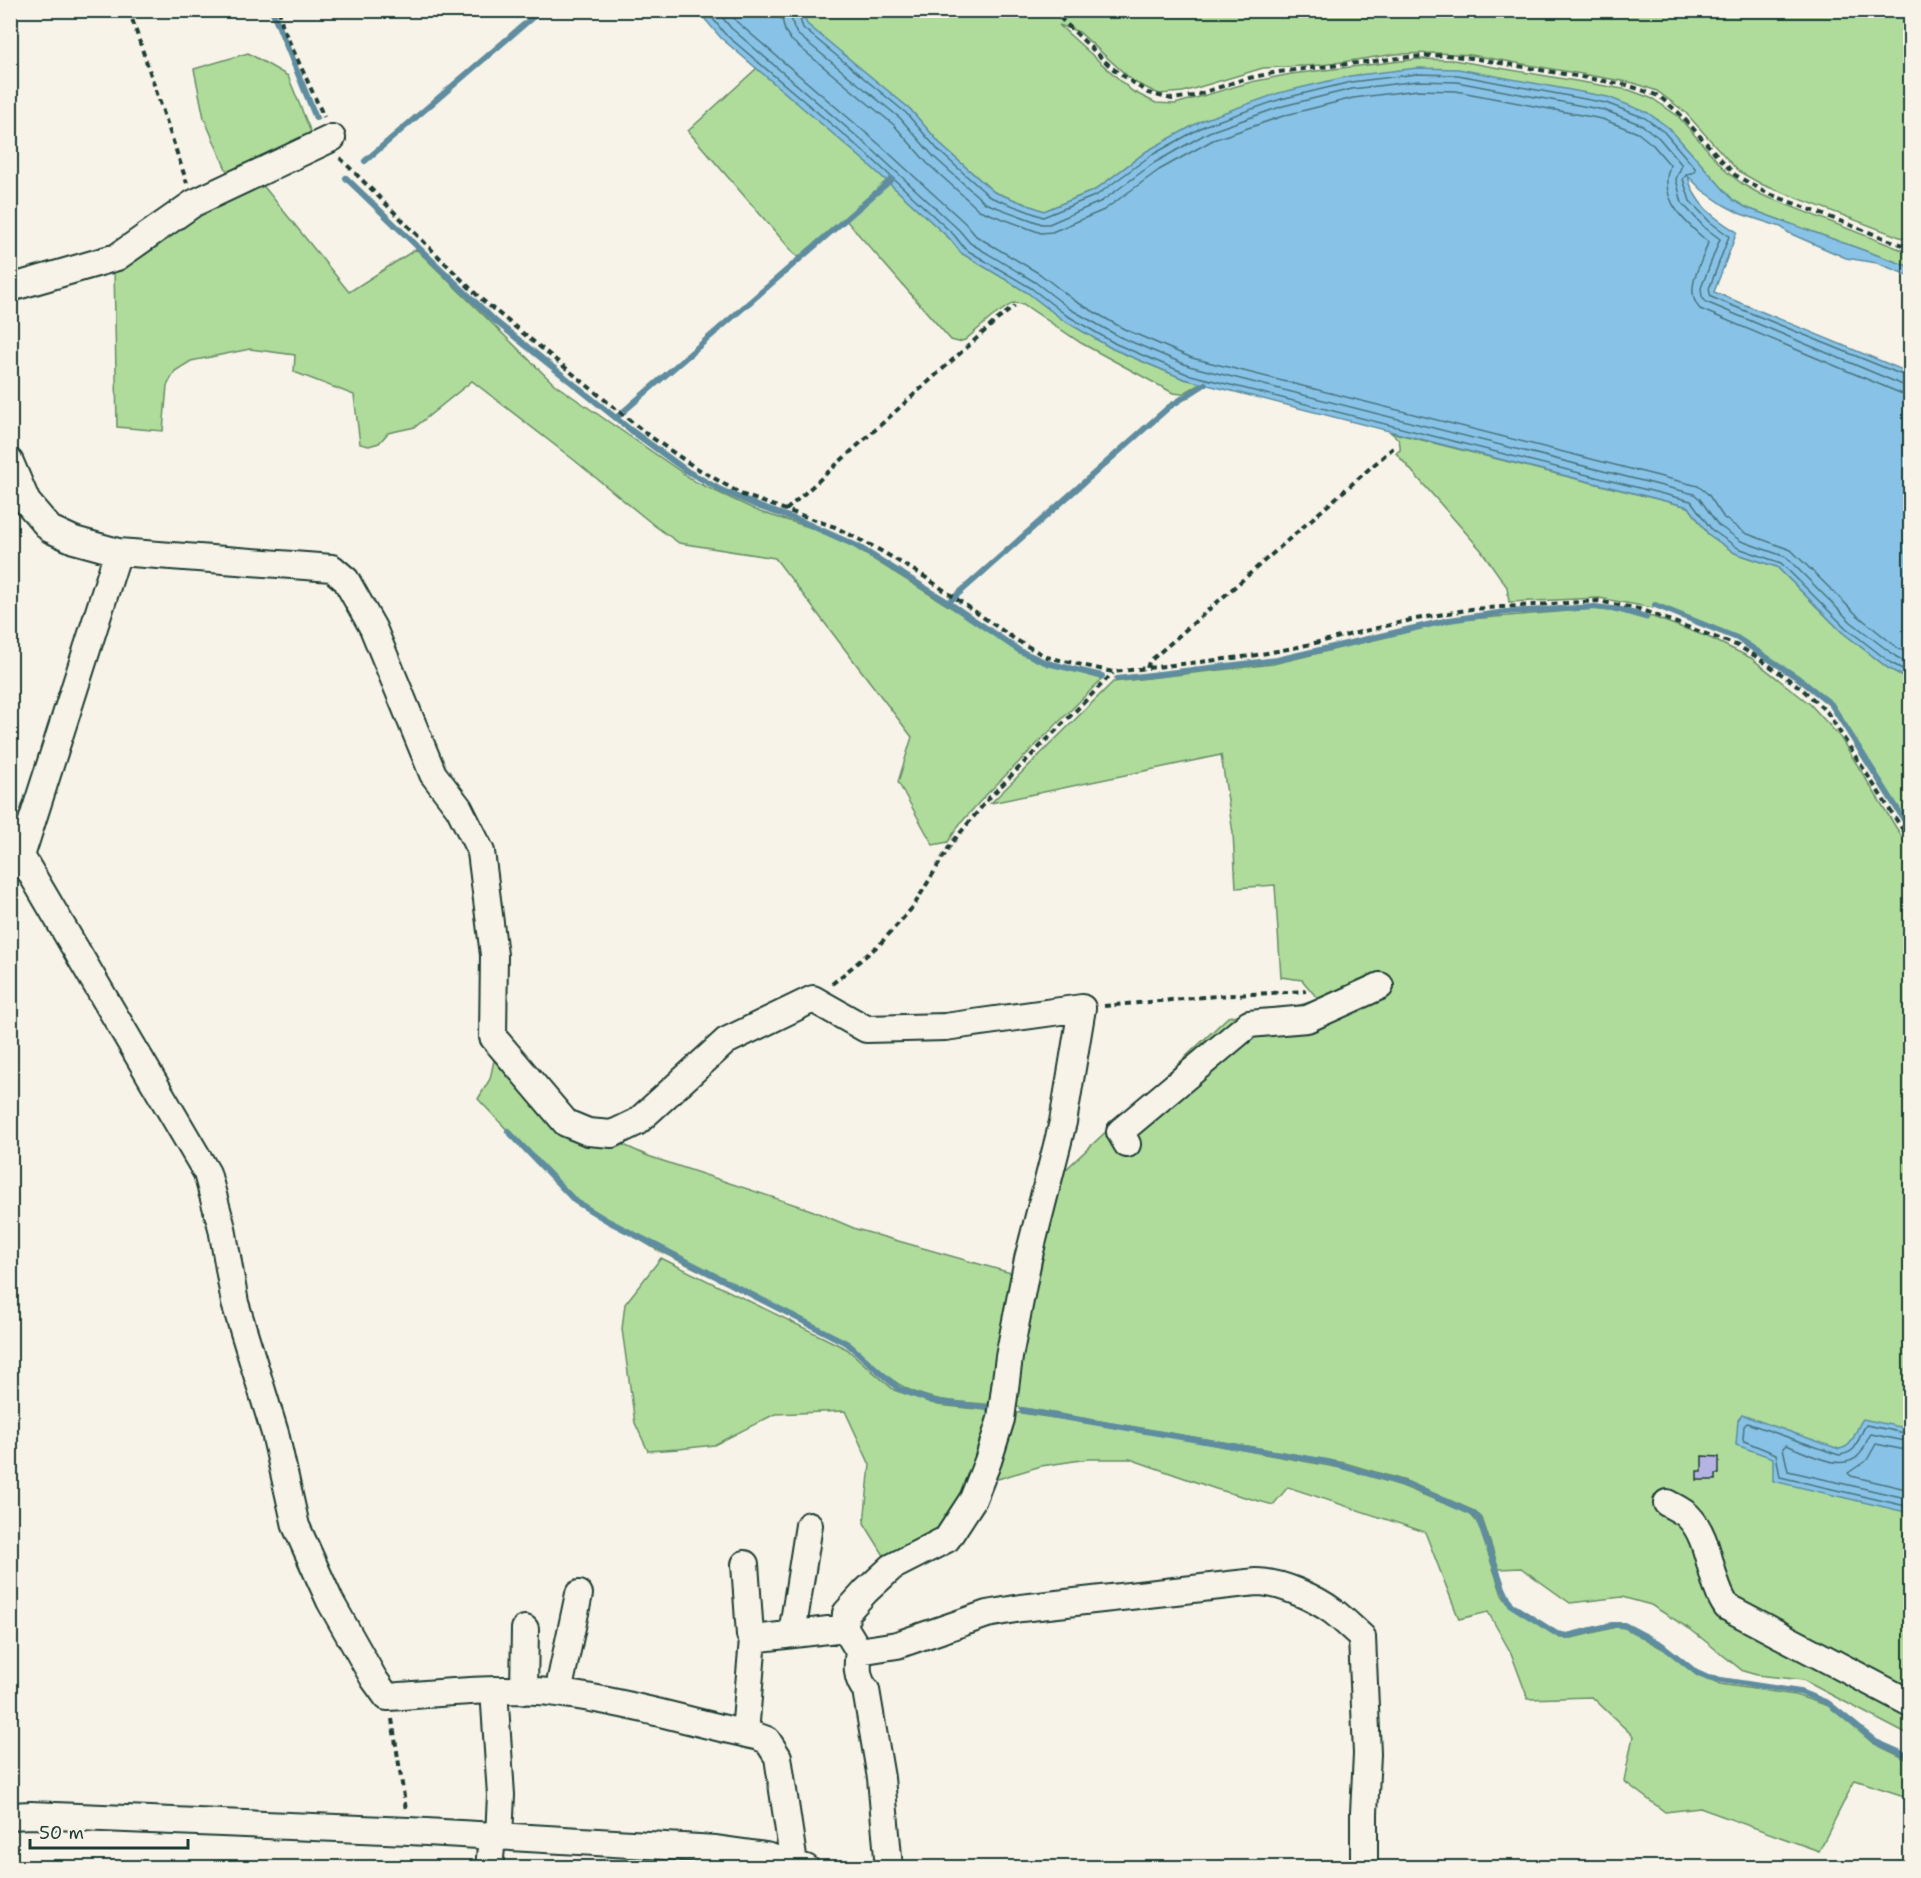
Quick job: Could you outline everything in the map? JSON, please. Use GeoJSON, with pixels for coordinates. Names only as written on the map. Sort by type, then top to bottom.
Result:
{"type":"FeatureCollection","features":[{"type":"Feature","properties":{"kind":"street"},"geometry":{"type":"LineString","coordinates":[[10,288],[117,256],[194,203],[332,138]]}},
{"type":"Feature","properties":{"kind":"street"},"geometry":{"type":"LineString","coordinates":[[10,462],[27,502],[50,530],[74,540],[118,552],[332,568],[346,580],[374,628],[433,774],[459,808],[481,852],[494,955],[493,1037],[566,1123],[588,1132],[612,1134],[637,1122],[726,1041],[813,999],[866,1029],[945,1027],[1082,1008],[1063,1122],[1028,1259],[1009,1357],[1001,1419],[988,1461],[973,1499],[947,1539],[892,1567],[846,1613],[845,1628],[859,1651],[857,1664],[860,1684],[866,1690],[880,1778],[889,1868]]}},
{"type":"Feature","properties":{"kind":"street"},"geometry":{"type":"LineString","coordinates":[[10,1816],[409,1831],[716,1849],[766,1856],[800,1866],[778,1757],[766,1740],[745,1733],[609,1702],[558,1693],[494,1690],[387,1697],[374,1679],[330,1601],[296,1526],[275,1432],[235,1304],[222,1228],[207,1173],[16,859],[118,552]]}},
{"type":"Feature","properties":{"kind":"street"},"geometry":{"type":"LineString","coordinates":[[1126,1144],[1120,1132],[1249,1024],[1307,1018],[1380,986]]}},
{"type":"Feature","properties":{"kind":"street"},"geometry":{"type":"LineString","coordinates":[[1667,1503],[1687,1515],[1701,1536],[1718,1595],[1727,1607],[1911,1703]]}},
{"type":"Feature","properties":{"kind":"street"},"geometry":{"type":"LineString","coordinates":[[792,1634],[809,1525]]}},
{"type":"Feature","properties":{"kind":"street"},"geometry":{"type":"LineString","coordinates":[[745,1564],[750,1635],[753,1639],[745,1733]]}},
{"type":"Feature","properties":{"kind":"street"},"geometry":{"type":"LineString","coordinates":[[859,1651],[897,1645],[987,1614],[1021,1608],[1256,1582],[1270,1582],[1295,1591],[1333,1611],[1362,1638],[1367,1754],[1364,1868]]}},
{"type":"Feature","properties":{"kind":"street"},"geometry":{"type":"LineString","coordinates":[[558,1693],[579,1594]]}},
{"type":"Feature","properties":{"kind":"street"},"geometry":{"type":"LineString","coordinates":[[753,1639],[845,1628]]}},
{"type":"Feature","properties":{"kind":"street"},"geometry":{"type":"LineString","coordinates":[[524,1690],[525,1629]]}},
{"type":"Feature","properties":{"kind":"street"},"geometry":{"type":"LineString","coordinates":[[489,1868],[496,1837],[501,1795],[494,1690]]}},
{"type":"Feature","properties":{"kind":"path"},"geometry":{"type":"LineString","coordinates":[[129,10],[194,203]]}},
{"type":"Feature","properties":{"kind":"path"},"geometry":{"type":"LineString","coordinates":[[279,10],[283,28],[320,104],[342,161],[480,299],[648,435],[693,466],[743,495],[835,527],[876,548],[925,577],[1016,640],[1047,657],[1113,672],[1251,656],[1471,609],[1598,601],[1639,609],[1736,645],[1801,688],[1827,712],[1911,841]]}},
{"type":"Feature","properties":{"kind":"path"},"geometry":{"type":"LineString","coordinates":[[1052,10],[1121,74],[1148,93],[1172,99],[1194,96],[1244,79],[1278,72],[1446,55],[1627,85],[1659,96],[1679,113],[1735,176],[1767,193],[1911,248]]}},
{"type":"Feature","properties":{"kind":"path"},"geometry":{"type":"LineString","coordinates":[[786,510],[1015,306]]}},
{"type":"Feature","properties":{"kind":"path"},"geometry":{"type":"LineString","coordinates":[[1147,668],[1149,662],[1393,448]]}},
{"type":"Feature","properties":{"kind":"path"},"geometry":{"type":"LineString","coordinates":[[813,999],[880,945],[913,907],[951,844],[989,798],[1113,672]]}},
{"type":"Feature","properties":{"kind":"path"},"geometry":{"type":"LineString","coordinates":[[1082,1008],[1216,996],[1306,991]]}},
{"type":"Feature","properties":{"kind":"path"},"geometry":{"type":"LineString","coordinates":[[387,1697],[401,1766],[409,1831]]}},
{"type":"Feature","properties":{"kind":"green space"},"geometry":{"type":"Polygon","coordinates":[[[802,11],[1910,11],[1910,241],[1763,185],[1738,171],[1685,112],[1657,91],[1634,83],[1471,55],[1437,53],[1396,54],[1322,65],[1263,68],[1183,92],[1159,94],[1134,82],[1079,32],[1059,25],[1132,91],[1156,103],[1175,104],[1251,82],[1291,74],[1418,59],[1453,60],[1629,90],[1653,99],[1678,116],[1727,172],[1744,185],[1762,195],[1910,253],[1910,267],[1747,208],[1733,200],[1669,128],[1147,151],[1095,190],[1044,211],[994,192],[943,147],[910,109],[806,24],[802,11]]]}},
{"type":"Feature","properties":{"kind":"green space"},"geometry":{"type":"Polygon","coordinates":[[[248,53],[288,76],[314,140],[231,181],[204,118],[194,69],[248,53]]]}},
{"type":"Feature","properties":{"kind":"green space"},"geometry":{"type":"Polygon","coordinates":[[[757,68],[866,162],[950,239],[961,253],[1028,293],[1063,320],[1113,349],[1184,379],[1202,383],[1182,394],[1173,393],[1081,343],[1023,304],[1013,303],[965,340],[958,342],[951,340],[845,219],[798,258],[688,131],[757,68]]]}},
{"type":"Feature","properties":{"kind":"green space"},"geometry":{"type":"Polygon","coordinates":[[[257,178],[349,292],[416,249],[554,384],[696,482],[760,512],[809,527],[849,544],[1037,661],[1102,679],[983,798],[959,825],[948,842],[933,845],[898,782],[912,737],[775,558],[679,543],[472,381],[415,427],[388,433],[379,443],[369,446],[360,444],[354,395],[294,372],[295,355],[250,349],[191,361],[175,371],[167,386],[163,431],[117,427],[114,266],[257,178]]]}},
{"type":"Feature","properties":{"kind":"green space"},"geometry":{"type":"Polygon","coordinates":[[[1390,432],[1689,507],[1708,534],[1735,553],[1777,567],[1842,632],[1888,668],[1910,680],[1910,829],[1831,704],[1798,678],[1737,638],[1655,605],[1653,608],[1599,598],[1509,602],[1507,587],[1481,550],[1396,453],[1400,450],[1399,442],[1390,432]]]}},
{"type":"Feature","properties":{"kind":"green space"},"geometry":{"type":"Polygon","coordinates":[[[1593,609],[1620,612],[1647,620],[1650,616],[1708,637],[1751,658],[1810,704],[1840,737],[1910,850],[1910,1736],[1803,1680],[1757,1675],[1743,1671],[1690,1629],[1651,1605],[1622,1597],[1570,1603],[1521,1568],[1499,1569],[1482,1518],[1474,1511],[1406,1481],[1345,1463],[1011,1406],[1061,1174],[1228,1017],[1296,1006],[1318,999],[1302,980],[1281,977],[1275,885],[1236,888],[1233,833],[1221,755],[991,803],[1113,682],[1273,664],[1458,620],[1593,609]]]}},
{"type":"Feature","properties":{"kind":"green space"},"geometry":{"type":"Polygon","coordinates":[[[496,1051],[553,1113],[648,1156],[811,1210],[856,1229],[1018,1275],[996,1405],[948,1401],[913,1392],[894,1381],[839,1338],[657,1250],[576,1201],[478,1099],[490,1079],[496,1051]]]}},
{"type":"Feature","properties":{"kind":"green space"},"geometry":{"type":"Polygon","coordinates":[[[661,1258],[847,1349],[894,1390],[938,1405],[995,1411],[956,1518],[888,1562],[864,1523],[870,1465],[845,1411],[775,1414],[714,1445],[648,1451],[635,1423],[622,1329],[625,1304],[661,1258]]]}},
{"type":"Feature","properties":{"kind":"green space"},"geometry":{"type":"Polygon","coordinates":[[[1014,1412],[1129,1429],[1346,1469],[1402,1486],[1470,1514],[1478,1523],[1502,1595],[1508,1604],[1560,1638],[1572,1638],[1616,1627],[1625,1628],[1665,1650],[1699,1676],[1720,1684],[1795,1695],[1829,1706],[1873,1743],[1910,1761],[1910,1798],[1855,1780],[1819,1851],[1700,1808],[1665,1812],[1624,1781],[1633,1736],[1592,1697],[1528,1699],[1511,1653],[1488,1612],[1459,1619],[1425,1532],[1288,1487],[1273,1505],[1216,1489],[1130,1459],[1088,1459],[1041,1466],[988,1482],[1014,1412]]]}},
{"type":"Feature","properties":{"kind":"water"},"geometry":{"type":"Polygon","coordinates":[[[698,11],[802,11],[807,24],[910,109],[943,147],[994,192],[1044,211],[1095,190],[1147,151],[1203,120],[1279,93],[1350,76],[1417,68],[1458,69],[1608,97],[1648,113],[1669,128],[1733,200],[1747,208],[1910,267],[1910,276],[1877,263],[1846,258],[1789,233],[1781,227],[1741,214],[1702,190],[1688,176],[1695,195],[1706,209],[1737,232],[1714,292],[1910,373],[1910,680],[1888,668],[1842,632],[1777,567],[1735,553],[1708,534],[1689,507],[1184,379],[1113,349],[1063,320],[1028,293],[961,253],[950,239],[866,162],[721,38],[698,11]]]}},
{"type":"Feature","properties":{"kind":"water"},"geometry":{"type":"Polygon","coordinates":[[[1742,1415],[1839,1449],[1851,1442],[1863,1419],[1910,1429],[1910,1513],[1773,1481],[1773,1458],[1736,1445],[1738,1420],[1742,1415]]]}},
{"type":"Feature","properties":{"kind":"building"},"geometry":{"type":"Polygon","coordinates":[[[1702,1456],[1719,1457],[1719,1474],[1716,1474],[1716,1480],[1697,1480],[1697,1471],[1702,1471],[1702,1456]]]}},
{"type":"Feature","properties":{"kind":"waterway"},"geometry":{"type":"LineString","coordinates":[[272,10],[316,118]]}},
{"type":"Feature","properties":{"kind":"waterway"},"geometry":{"type":"LineString","coordinates":[[365,161],[541,10]]}},
{"type":"Feature","properties":{"kind":"waterway"},"geometry":{"type":"LineString","coordinates":[[346,178],[494,320],[632,431],[687,471],[721,490],[857,546],[943,599],[1020,651],[1047,663],[1102,676]]}},
{"type":"Feature","properties":{"kind":"waterway"},"geometry":{"type":"LineString","coordinates":[[616,418],[892,179]]}},
{"type":"Feature","properties":{"kind":"waterway"},"geometry":{"type":"LineString","coordinates":[[949,602],[1169,407],[1205,384]]}},
{"type":"Feature","properties":{"kind":"waterway"},"geometry":{"type":"LineString","coordinates":[[1655,605],[1737,638],[1798,678],[1831,704],[1910,829]]}},
{"type":"Feature","properties":{"kind":"waterway"},"geometry":{"type":"LineString","coordinates":[[1117,679],[1277,660],[1449,620],[1506,612],[1595,607],[1621,610],[1646,617]]}},
{"type":"Feature","properties":{"kind":"waterway"},"geometry":{"type":"LineString","coordinates":[[508,1131],[575,1201],[608,1221],[848,1344],[899,1389],[932,1401],[992,1408]]}},
{"type":"Feature","properties":{"kind":"waterway"},"geometry":{"type":"LineString","coordinates":[[1022,1410],[1328,1462],[1409,1485],[1478,1517],[1511,1605],[1557,1634],[1567,1636],[1612,1625],[1624,1625],[1662,1645],[1697,1673],[1708,1678],[1800,1692],[1828,1703],[1876,1742],[1910,1757]]}}]}
